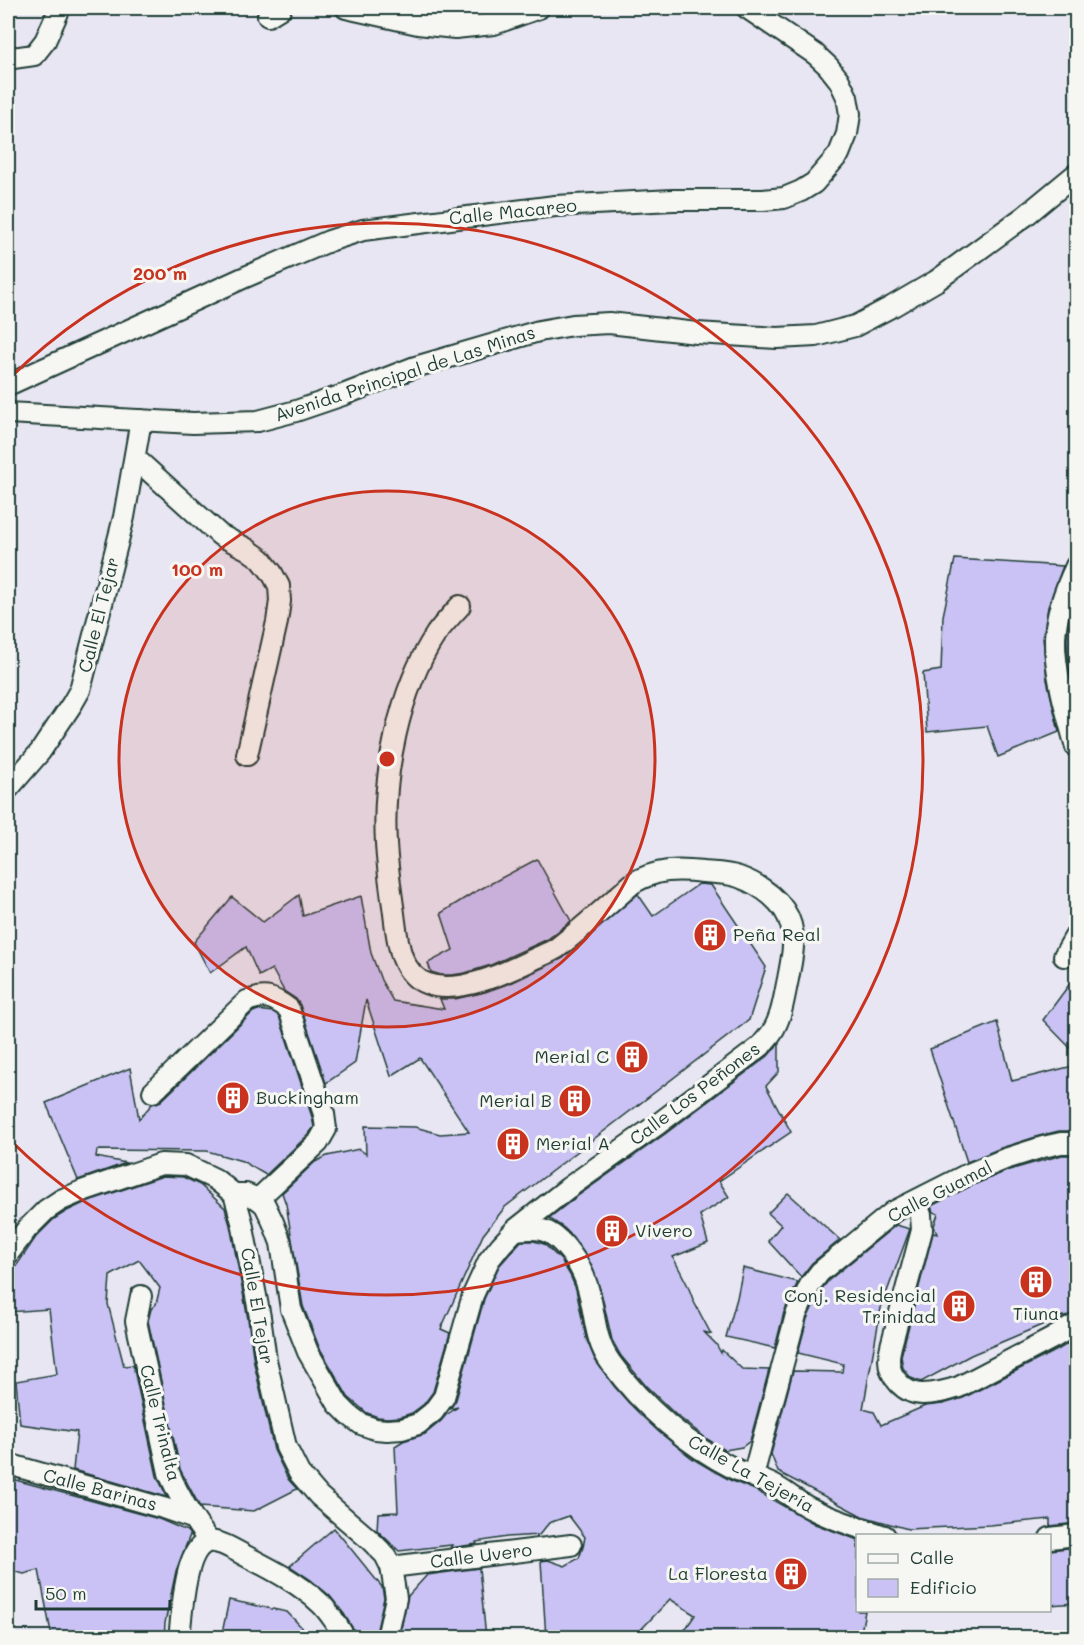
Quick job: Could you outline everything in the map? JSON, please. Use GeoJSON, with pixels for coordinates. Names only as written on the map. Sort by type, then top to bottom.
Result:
{"type":"FeatureCollection","features":[{"type":"Feature","properties":{"kind":"street"},"geometry":{"type":"LineString","coordinates":[[8,54],[13,58],[34,54],[45,41],[60,8]]}},
{"type":"Feature","properties":{"kind":"street"},"geometry":{"type":"LineString","coordinates":[[346,8],[418,24],[455,28],[494,24],[539,8]]}},
{"type":"Feature","properties":{"kind":"street","name":"Calle Macareo"},"geometry":{"type":"LineString","coordinates":[[8,385],[243,278],[329,241],[363,230],[555,206],[673,200],[763,200],[784,198],[801,191],[814,183],[839,154],[847,134],[850,114],[847,97],[839,80],[815,54],[747,8]]}},
{"type":"Feature","properties":{"kind":"street","name":"Avenida Principal de Las Minas"},"geometry":{"type":"LineString","coordinates":[[8,413],[193,423],[258,421],[343,395],[416,367],[539,331],[573,325],[609,323],[697,333],[777,338],[816,336],[855,326],[936,281],[1025,216],[1077,174]]}},
{"type":"Feature","properties":{"kind":"street","name":"Calle El Tejar"},"geometry":{"type":"LineString","coordinates":[[8,789],[40,752],[80,690],[124,517],[141,420]]}},
{"type":"Feature","properties":{"kind":"street"},"geometry":{"type":"LineString","coordinates":[[135,458],[220,535],[261,559],[279,586],[278,622],[247,755]]}},
{"type":"Feature","properties":{"kind":"street"},"geometry":{"type":"LineString","coordinates":[[1077,566],[1062,602],[1055,636],[1055,652],[1062,689],[1077,747]]}},
{"type":"Feature","properties":{"kind":"street","name":"Calle Los Peñones"},"geometry":{"type":"LineString","coordinates":[[258,1199],[265,1205],[281,1244],[291,1309],[312,1360],[338,1404],[361,1424],[375,1429],[402,1429],[418,1424],[433,1412],[444,1397],[473,1295],[489,1260],[501,1245],[515,1230],[568,1188],[761,1046],[772,1032],[779,1016],[792,954],[791,924],[783,906],[770,894],[741,878],[724,874],[663,871],[648,875],[633,883],[554,950],[469,984],[442,987],[418,980],[410,972],[400,951],[396,933],[386,850],[391,756],[407,694],[427,649],[437,632],[460,606]]}},
{"type":"Feature","properties":{"kind":"street"},"geometry":{"type":"LineString","coordinates":[[1064,956],[1077,935]]}},
{"type":"Feature","properties":{"kind":"street"},"geometry":{"type":"LineString","coordinates":[[8,1254],[27,1229],[46,1210],[61,1200],[161,1164],[186,1165],[215,1179],[234,1194],[246,1194],[258,1199],[318,1143],[326,1128],[324,1114],[289,1009],[274,998],[259,997],[247,1001],[153,1092]]}},
{"type":"Feature","properties":{"kind":"street","name":"Calle Guamal"},"geometry":{"type":"LineString","coordinates":[[753,1476],[796,1315],[810,1285],[820,1272],[893,1212],[966,1175],[1043,1147],[1061,1143],[1077,1143]]}},
{"type":"Feature","properties":{"kind":"street","name":"Calle El Tejar"},"geometry":{"type":"LineString","coordinates":[[234,1194],[242,1222],[266,1360],[286,1447],[299,1473],[319,1496],[385,1555],[391,1567],[396,1598],[387,1638]]}},
{"type":"Feature","properties":{"kind":"street"},"geometry":{"type":"LineString","coordinates":[[916,1201],[921,1215],[922,1230],[889,1360],[891,1373],[898,1383],[909,1391],[920,1394],[946,1391],[1077,1324]]}},
{"type":"Feature","properties":{"kind":"street","name":"Calle La Tejería"},"geometry":{"type":"LineString","coordinates":[[515,1230],[545,1231],[564,1245],[573,1256],[588,1287],[598,1339],[609,1361],[658,1417],[686,1439],[735,1469],[775,1485],[811,1509],[879,1534]]}},
{"type":"Feature","properties":{"kind":"street","name":"Calle Trinalta"},"geometry":{"type":"LineString","coordinates":[[141,1296],[136,1321],[170,1473],[192,1518],[209,1541]]}},
{"type":"Feature","properties":{"kind":"street","name":"Calle Barinas"},"geometry":{"type":"LineString","coordinates":[[8,1464],[192,1518]]}},
{"type":"Feature","properties":{"kind":"street"},"geometry":{"type":"LineString","coordinates":[[1051,1538],[1077,1535]]}},
{"type":"Feature","properties":{"kind":"street"},"geometry":{"type":"LineString","coordinates":[[179,1638],[188,1572],[195,1553],[209,1541],[220,1543],[271,1569],[306,1591],[322,1605],[345,1638]]}},
{"type":"Feature","properties":{"kind":"street","name":"Calle Uvero"},"geometry":{"type":"LineString","coordinates":[[391,1567],[571,1545]]}},
{"type":"Feature","properties":{"kind":"building"},"geometry":{"type":"Polygon","coordinates":[[[955,559],[1063,566],[1048,607],[1043,638],[1047,680],[1059,732],[998,757],[987,726],[927,732],[923,673],[941,670],[943,616],[955,559]]]}},
{"type":"Feature","properties":{"kind":"building"},"geometry":{"type":"Polygon","coordinates":[[[1077,596],[1077,703],[1068,663],[1067,638],[1077,596]]]}},
{"type":"Feature","properties":{"kind":"building"},"geometry":{"type":"Polygon","coordinates":[[[537,859],[571,921],[548,939],[491,965],[452,975],[431,972],[428,963],[453,950],[441,913],[537,859]]]}},
{"type":"Feature","properties":{"kind":"building"},"geometry":{"type":"Polygon","coordinates":[[[699,884],[711,885],[766,967],[749,1020],[505,1207],[483,1235],[441,1329],[450,1333],[433,1392],[424,1404],[412,1413],[400,1417],[378,1417],[367,1413],[348,1397],[319,1347],[303,1306],[286,1204],[282,1193],[315,1162],[327,1156],[359,1149],[366,1154],[365,1126],[415,1127],[440,1134],[469,1132],[420,1058],[391,1076],[366,1000],[355,1063],[326,1083],[300,1005],[296,999],[284,991],[272,969],[259,976],[246,947],[210,973],[194,942],[232,897],[263,922],[299,895],[303,916],[361,896],[371,953],[381,980],[393,1001],[444,1009],[440,999],[455,999],[485,992],[513,982],[563,958],[638,894],[653,916],[699,884]]]}},
{"type":"Feature","properties":{"kind":"building"},"geometry":{"type":"Polygon","coordinates":[[[1077,974],[1077,1055],[1043,1020],[1077,974]]]}},
{"type":"Feature","properties":{"kind":"building","name":"Buckingham"},"geometry":{"type":"Polygon","coordinates":[[[258,1010],[273,1012],[279,1016],[314,1127],[266,1175],[242,1161],[207,1151],[97,1150],[96,1157],[126,1163],[78,1180],[46,1103],[130,1068],[139,1119],[152,1104],[161,1101],[253,1012],[258,1010]]]}},
{"type":"Feature","properties":{"kind":"building"},"geometry":{"type":"Polygon","coordinates":[[[997,1022],[1012,1081],[1077,1065],[1077,1131],[1059,1131],[1039,1136],[967,1162],[930,1049],[997,1022]]]}},
{"type":"Feature","properties":{"kind":"building"},"geometry":{"type":"Polygon","coordinates":[[[779,1043],[779,1072],[766,1086],[791,1132],[719,1181],[729,1197],[700,1215],[708,1243],[673,1257],[711,1334],[704,1332],[721,1353],[722,1350],[742,1369],[769,1370],[750,1441],[742,1447],[725,1450],[675,1414],[646,1386],[621,1356],[612,1340],[601,1292],[591,1264],[573,1237],[549,1218],[768,1056],[779,1043]]]}},
{"type":"Feature","properties":{"kind":"building"},"geometry":{"type":"Polygon","coordinates":[[[1062,1155],[1077,1155],[1077,1312],[971,1355],[921,1382],[911,1378],[903,1368],[901,1356],[933,1233],[937,1234],[934,1226],[938,1214],[933,1212],[931,1206],[1009,1170],[1062,1155]]]}},
{"type":"Feature","properties":{"kind":"building"},"geometry":{"type":"Polygon","coordinates":[[[163,1176],[183,1177],[200,1185],[225,1208],[230,1225],[254,1363],[274,1450],[288,1479],[297,1489],[254,1511],[200,1507],[180,1469],[148,1321],[160,1288],[139,1260],[110,1276],[108,1304],[124,1366],[133,1365],[157,1476],[167,1497],[73,1470],[77,1432],[20,1424],[16,1381],[57,1374],[49,1309],[8,1312],[8,1278],[36,1237],[54,1219],[86,1202],[163,1176]]]}},
{"type":"Feature","properties":{"kind":"building"},"geometry":{"type":"Polygon","coordinates":[[[788,1193],[840,1240],[812,1263],[801,1277],[768,1241],[781,1225],[768,1213],[788,1193]]]}},
{"type":"Feature","properties":{"kind":"building"},"geometry":{"type":"Polygon","coordinates":[[[896,1225],[910,1229],[881,1308],[863,1409],[874,1412],[881,1425],[925,1406],[963,1398],[1077,1338],[1077,1523],[1050,1526],[1050,1519],[908,1529],[862,1516],[778,1472],[771,1454],[793,1371],[842,1372],[843,1364],[798,1353],[807,1319],[820,1291],[829,1280],[896,1225]]]}},
{"type":"Feature","properties":{"kind":"building"},"geometry":{"type":"Polygon","coordinates":[[[521,1241],[544,1244],[561,1260],[570,1275],[576,1289],[586,1338],[595,1360],[628,1402],[659,1432],[693,1459],[730,1480],[755,1490],[815,1524],[856,1539],[856,1612],[865,1612],[860,1638],[697,1638],[684,1631],[695,1615],[670,1599],[633,1638],[546,1638],[541,1561],[548,1560],[565,1566],[579,1558],[585,1537],[569,1516],[549,1523],[539,1535],[507,1537],[450,1548],[452,1545],[399,1551],[377,1530],[378,1513],[398,1512],[395,1446],[425,1434],[458,1407],[450,1409],[456,1400],[484,1299],[499,1266],[521,1241]]]}},
{"type":"Feature","properties":{"kind":"building"},"geometry":{"type":"Polygon","coordinates":[[[743,1268],[798,1282],[784,1312],[775,1348],[726,1337],[743,1268]]]}},
{"type":"Feature","properties":{"kind":"building"},"geometry":{"type":"Polygon","coordinates":[[[8,1478],[159,1519],[187,1531],[190,1535],[176,1571],[164,1638],[52,1638],[39,1570],[24,1574],[8,1570],[8,1478]]]}},
{"type":"Feature","properties":{"kind":"building"},"geometry":{"type":"Polygon","coordinates":[[[334,1528],[382,1587],[384,1598],[375,1638],[357,1638],[344,1614],[330,1596],[290,1566],[334,1528]]]}},
{"type":"Feature","properties":{"kind":"building"},"geometry":{"type":"Polygon","coordinates":[[[1077,1547],[1077,1603],[1051,1605],[1051,1550],[1077,1547]]]}},
{"type":"Feature","properties":{"kind":"building"},"geometry":{"type":"Polygon","coordinates":[[[479,1568],[486,1638],[399,1638],[408,1596],[427,1575],[479,1568]]]}},
{"type":"Feature","properties":{"kind":"building"},"geometry":{"type":"Polygon","coordinates":[[[229,1600],[287,1612],[312,1638],[221,1638],[229,1600]]]}},
{"type":"Feature","properties":{"kind":"place","name":"Peña Real"},"geometry":{"type":"Point","coordinates":[710,935]}},
{"type":"Feature","properties":{"kind":"place","name":"Merial C"},"geometry":{"type":"Point","coordinates":[632,1057]}},
{"type":"Feature","properties":{"kind":"place","name":"Buckingham"},"geometry":{"type":"Point","coordinates":[233,1098]}},
{"type":"Feature","properties":{"kind":"place","name":"Merial B"},"geometry":{"type":"Point","coordinates":[575,1101]}},
{"type":"Feature","properties":{"kind":"place","name":"Merial A"},"geometry":{"type":"Point","coordinates":[513,1144]}},
{"type":"Feature","properties":{"kind":"place","name":"Vivero"},"geometry":{"type":"Point","coordinates":[612,1231]}},
{"type":"Feature","properties":{"kind":"place","name":"Tiuna"},"geometry":{"type":"Point","coordinates":[1036,1282]}},
{"type":"Feature","properties":{"kind":"place","name":"Conj. Residencial Trinidad"},"geometry":{"type":"Point","coordinates":[959,1306]}},
{"type":"Feature","properties":{"kind":"place","name":"La Floresta"},"geometry":{"type":"Point","coordinates":[791,1574]}}]}
